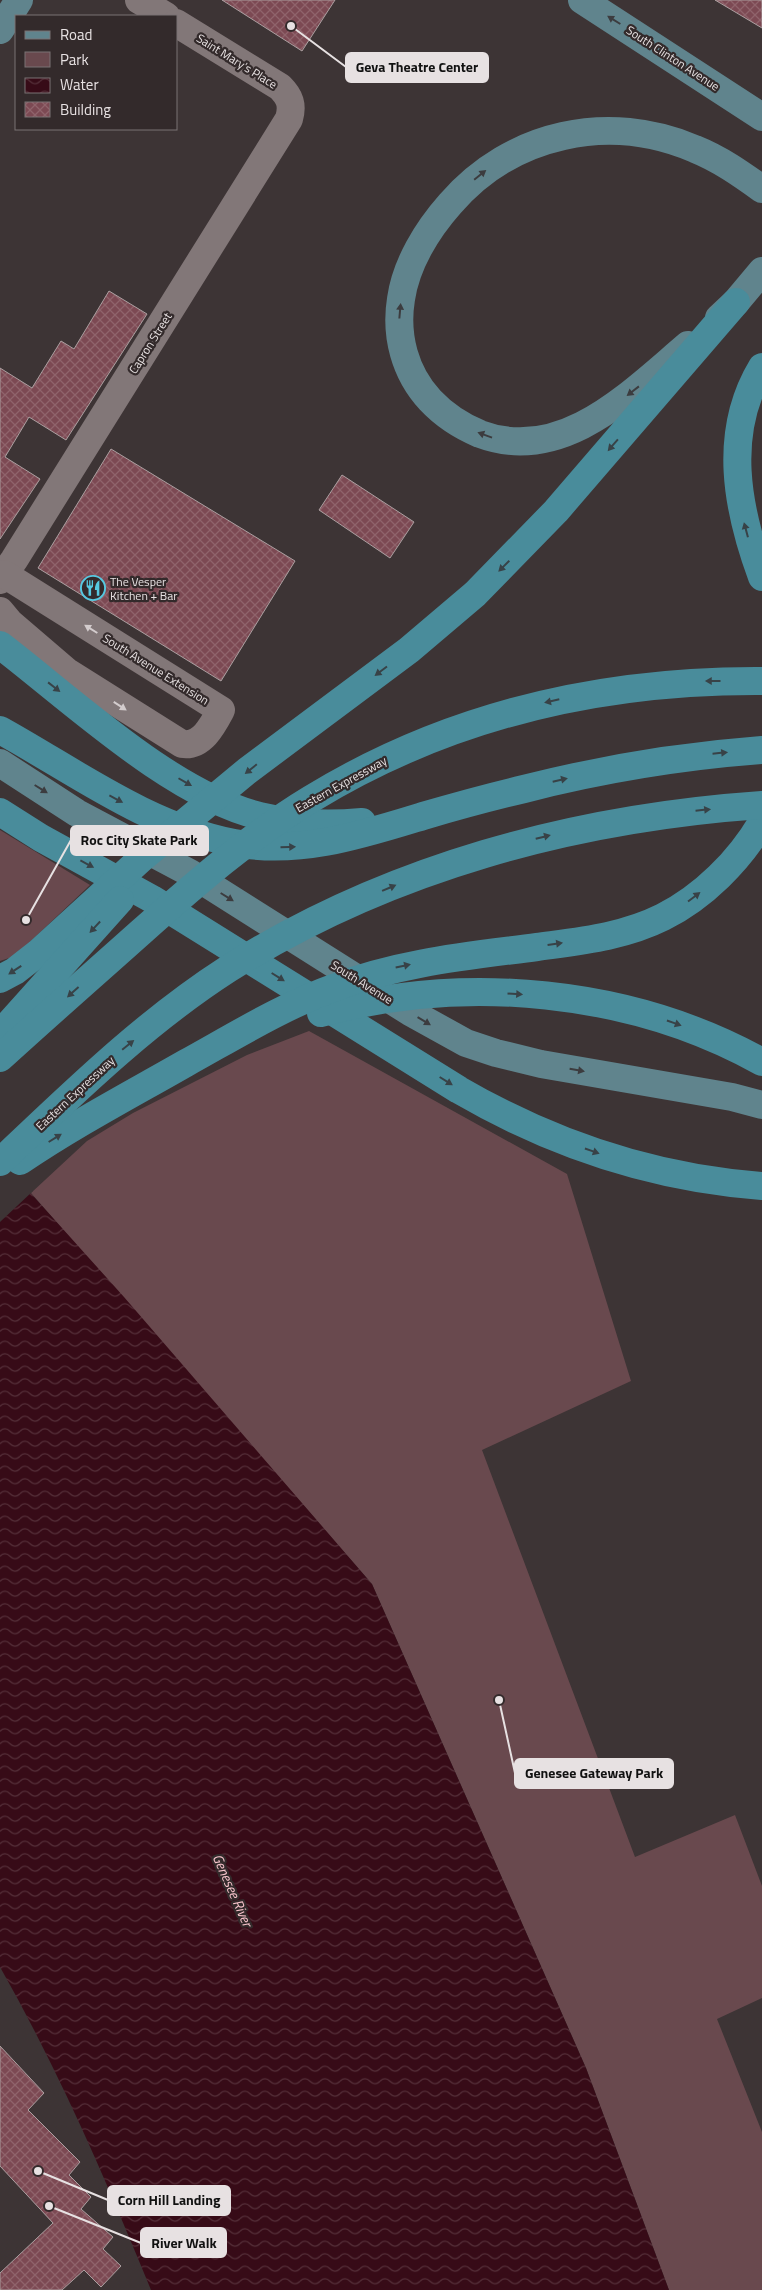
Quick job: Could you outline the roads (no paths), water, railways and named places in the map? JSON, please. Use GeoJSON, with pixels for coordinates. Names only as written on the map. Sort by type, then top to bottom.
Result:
{"type":"FeatureCollection","features":[{"type":"Feature","properties":{"kind":"highway"},"geometry":{"type":"LineString","coordinates":[[0,979],[15,971],[38,954],[142,858],[225,790],[408,650],[496,574],[556,511],[736,302]]}},
{"type":"Feature","properties":{"kind":"highway"},"geometry":{"type":"LineString","coordinates":[[762,367],[746,403],[738,443],[737,468],[743,518],[762,576]]}},
{"type":"Feature","properties":{"kind":"highway"},"geometry":{"type":"LineString","coordinates":[[8,651],[141,754],[191,786],[236,808],[272,818],[326,824],[386,820],[462,805]]}},
{"type":"Feature","properties":{"kind":"highway","name":"Eastern Expressway"},"geometry":{"type":"LineString","coordinates":[[0,1058],[174,903],[243,846],[294,810],[352,775],[420,743],[490,718],[536,705],[609,690],[706,681],[762,681]]}},
{"type":"Feature","properties":{"kind":"highway"},"geometry":{"type":"LineString","coordinates":[[0,730],[96,788],[142,812],[189,831],[240,844],[274,848],[317,845],[364,834],[462,805],[627,766],[762,750]]}},
{"type":"Feature","properties":{"kind":"highway"},"geometry":{"type":"LineString","coordinates":[[0,1034],[69,955],[225,790]]}},
{"type":"Feature","properties":{"kind":"highway","name":"Eastern Expressway"},"geometry":{"type":"LineString","coordinates":[[0,1162],[114,1057],[189,997],[227,970],[268,945],[344,907],[443,867],[533,840],[626,820],[677,812],[762,805]]}},
{"type":"Feature","properties":{"kind":"highway"},"geometry":{"type":"LineString","coordinates":[[0,812],[41,838],[160,904],[442,1079],[502,1114],[555,1138],[627,1162],[698,1178],[762,1186]]}},
{"type":"Feature","properties":{"kind":"highway"},"geometry":{"type":"LineString","coordinates":[[0,1174],[66,1132],[258,1023],[319,993],[386,970],[438,960],[597,938],[624,932],[652,922],[677,909],[713,881],[748,844],[762,822]]}},
{"type":"Feature","properties":{"kind":"highway"},"geometry":{"type":"LineString","coordinates":[[169,1074],[266,1031],[324,1013],[386,999],[466,992],[544,996],[623,1008],[692,1030],[762,1062]]}},
{"type":"Feature","properties":{"kind":"main road"},"geometry":{"type":"LineString","coordinates":[[0,30],[19,0]]}},
{"type":"Feature","properties":{"kind":"main road","name":"South Clinton Avenue"},"geometry":{"type":"LineString","coordinates":[[582,0],[762,117]]}},
{"type":"Feature","properties":{"kind":"main road"},"geometry":{"type":"LineString","coordinates":[[762,189],[735,170],[708,155],[682,144],[639,132],[608,130],[576,133],[533,144],[506,157],[481,173],[438,218],[420,246],[408,272],[401,298],[399,325],[403,351],[413,376],[435,406],[454,421],[472,430],[502,440],[538,441],[562,434],[608,409],[691,343],[736,302],[762,271]]}},
{"type":"Feature","properties":{"kind":"main road","name":"South Avenue"},"geometry":{"type":"LineString","coordinates":[[0,763],[78,813],[190,873],[410,1012],[466,1043],[496,1053],[541,1064],[732,1097],[762,1104]]}},
{"type":"Feature","properties":{"kind":"street"},"geometry":{"type":"LineString","coordinates":[[139,0],[164,15]]}},
{"type":"Feature","properties":{"kind":"street","name":"Saint Mary's Place"},"geometry":{"type":"LineString","coordinates":[[178,24],[280,87],[290,98],[291,104]]}},
{"type":"Feature","properties":{"kind":"street","name":"Capron Street"},"geometry":{"type":"LineString","coordinates":[[2,577],[288,122],[291,104]]}},
{"type":"Feature","properties":{"kind":"street","name":"South Avenue Extension"},"geometry":{"type":"LineString","coordinates":[[0,611],[66,671],[182,744],[193,744],[203,737],[221,710],[2,577]]}},
{"type":"Feature","properties":{"kind":"water","name":"Genesee River"},"geometry":{"type":"Polygon","coordinates":[[[0,1159],[124,1297],[372,1584],[586,2068],[669,2290],[151,2290],[81,2126],[22,2006],[0,1967],[0,1159]]]}},
{"type":"Feature","properties":{"kind":"place","name":"Geva Theatre Center"},"geometry":{"type":"Point","coordinates":[291,26]}},
{"type":"Feature","properties":{"kind":"place","name":"The Vesper Kitchen + Bar"},"geometry":{"type":"Point","coordinates":[93,588]}},
{"type":"Feature","properties":{"kind":"place","name":"Roc City Skate Park"},"geometry":{"type":"Point","coordinates":[26,920]}},
{"type":"Feature","properties":{"kind":"place","name":"Genesee Gateway Park"},"geometry":{"type":"Point","coordinates":[499,1700]}},
{"type":"Feature","properties":{"kind":"place","name":"Corn Hill Landing"},"geometry":{"type":"Point","coordinates":[38,2171]}},
{"type":"Feature","properties":{"kind":"place","name":"River Walk"},"geometry":{"type":"Point","coordinates":[49,2206]}}]}
